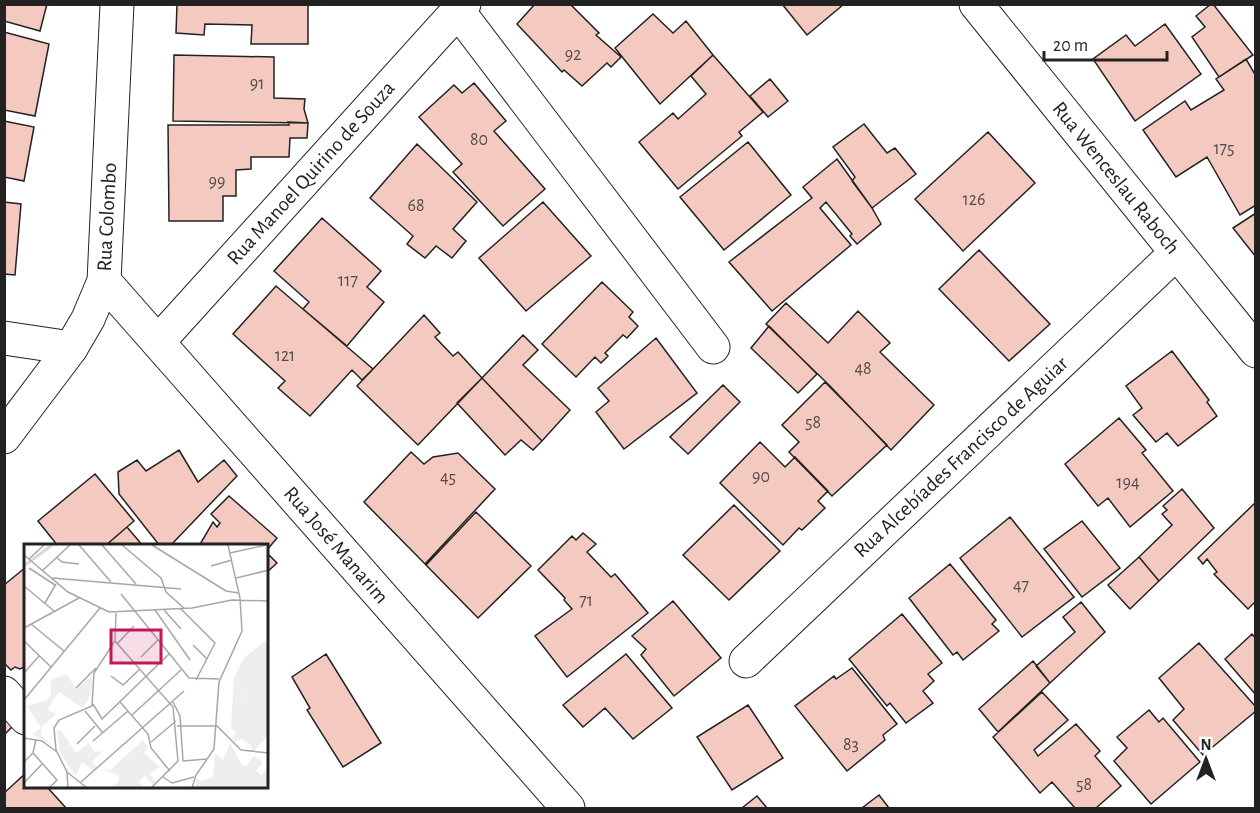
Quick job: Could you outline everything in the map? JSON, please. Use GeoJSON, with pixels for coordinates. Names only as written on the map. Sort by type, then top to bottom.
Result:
{"type":"FeatureCollection","features":[{"type":"Feature","properties":{"kind":"street","name":"Rua Colombo"},"geometry":{"type":"LineString","coordinates":[[4,437],[70,348],[88,319],[104,281],[117,4]]}},
{"type":"Feature","properties":{"kind":"street","name":"Rua Wenceslau Raboch"},"geometry":{"type":"LineString","coordinates":[[976,4],[1256,351]]}},
{"type":"Feature","properties":{"kind":"street","name":"Rua Manoel Quirino de Souza"},"geometry":{"type":"LineString","coordinates":[[158,342],[461,8]]}},
{"type":"Feature","properties":{"kind":"street"},"geometry":{"type":"LineString","coordinates":[[461,8],[713,347]]}},
{"type":"Feature","properties":{"kind":"street","name":"Rua Alcebíades Francisco de Aguiar"},"geometry":{"type":"LineString","coordinates":[[746,661],[1176,253]]}},
{"type":"Feature","properties":{"kind":"street","name":"Rua José Manarim"},"geometry":{"type":"LineString","coordinates":[[104,281],[568,808]]}},
{"type":"Feature","properties":{"kind":"street"},"geometry":{"type":"LineString","coordinates":[[4,338],[70,348]]}},
{"type":"Feature","properties":{"kind":"street"},"geometry":{"type":"LineString","coordinates":[[4,693],[24,716]]}},
{"type":"Feature","properties":{"kind":"building"},"geometry":{"type":"Polygon","coordinates":[[[4,4],[47,4],[40,31],[4,21],[4,4]]]}},
{"type":"Feature","properties":{"kind":"building"},"geometry":{"type":"Polygon","coordinates":[[[177,4],[308,5],[308,44],[251,44],[252,25],[205,24],[204,35],[176,33],[177,4]]]}},
{"type":"Feature","properties":{"kind":"building"},"geometry":{"type":"Polygon","coordinates":[[[535,4],[570,4],[599,33],[596,35],[621,57],[611,67],[607,63],[582,86],[564,70],[562,72],[517,24],[535,4]]]}},
{"type":"Feature","properties":{"kind":"building"},"geometry":{"type":"Polygon","coordinates":[[[782,4],[844,4],[807,35],[782,4]]]}},
{"type":"Feature","properties":{"kind":"building"},"geometry":{"type":"Polygon","coordinates":[[[1211,4],[1253,55],[1219,77],[1192,37],[1205,27],[1196,16],[1211,4]]]}},
{"type":"Feature","properties":{"kind":"building"},"geometry":{"type":"Polygon","coordinates":[[[653,14],[673,33],[686,21],[713,55],[660,104],[615,48],[653,14]]]}},
{"type":"Feature","properties":{"kind":"building"},"geometry":{"type":"Polygon","coordinates":[[[1165,24],[1201,74],[1135,121],[1093,59],[1126,35],[1135,46],[1165,24]]]}},
{"type":"Feature","properties":{"kind":"building"},"geometry":{"type":"Polygon","coordinates":[[[4,32],[49,44],[35,116],[4,110],[4,32]]]}},
{"type":"Feature","properties":{"kind":"building"},"geometry":{"type":"Polygon","coordinates":[[[174,55],[274,57],[274,98],[305,99],[304,109],[308,123],[173,121],[174,55]]]}},
{"type":"Feature","properties":{"kind":"building"},"geometry":{"type":"Polygon","coordinates":[[[713,55],[763,112],[739,132],[742,136],[678,189],[639,142],[673,113],[678,119],[706,94],[691,76],[713,55]]]}},
{"type":"Feature","properties":{"kind":"building"},"geometry":{"type":"Polygon","coordinates":[[[1246,59],[1256,76],[1256,205],[1240,215],[1207,157],[1176,177],[1143,130],[1185,101],[1191,110],[1224,90],[1216,79],[1246,59]]]}},
{"type":"Feature","properties":{"kind":"building"},"geometry":{"type":"Polygon","coordinates":[[[770,79],[788,101],[768,117],[750,96],[770,79]]]}},
{"type":"Feature","properties":{"kind":"building"},"geometry":{"type":"Polygon","coordinates":[[[474,83],[506,121],[494,131],[545,189],[503,226],[453,172],[462,164],[419,117],[454,85],[462,93],[474,83]]]}},
{"type":"Feature","properties":{"kind":"building"},"geometry":{"type":"Polygon","coordinates":[[[4,121],[34,127],[24,181],[4,177],[4,121]]]}},
{"type":"Feature","properties":{"kind":"building"},"geometry":{"type":"Polygon","coordinates":[[[288,122],[308,123],[307,138],[290,138],[289,157],[251,157],[251,169],[236,170],[236,196],[223,196],[223,221],[169,221],[168,125],[289,125],[288,122]]]}},
{"type":"Feature","properties":{"kind":"building"},"geometry":{"type":"Polygon","coordinates":[[[864,124],[887,153],[895,148],[916,174],[872,208],[852,181],[855,177],[833,147],[864,124]]]}},
{"type":"Feature","properties":{"kind":"building"},"geometry":{"type":"Polygon","coordinates":[[[988,132],[1035,183],[963,251],[915,199],[988,132]]]}},
{"type":"Feature","properties":{"kind":"building"},"geometry":{"type":"Polygon","coordinates":[[[748,142],[791,195],[724,250],[680,197],[748,142]]]}},
{"type":"Feature","properties":{"kind":"building"},"geometry":{"type":"Polygon","coordinates":[[[417,144],[477,202],[453,229],[466,241],[452,258],[436,246],[425,258],[407,244],[413,236],[370,198],[417,144]]]}},
{"type":"Feature","properties":{"kind":"building"},"geometry":{"type":"Polygon","coordinates":[[[837,159],[881,224],[857,244],[850,236],[852,234],[826,202],[820,208],[851,245],[772,311],[729,262],[812,198],[803,187],[837,159]]]}},
{"type":"Feature","properties":{"kind":"building"},"geometry":{"type":"Polygon","coordinates":[[[4,202],[21,204],[15,275],[4,274],[4,202]]]}},
{"type":"Feature","properties":{"kind":"building"},"geometry":{"type":"Polygon","coordinates":[[[543,202],[591,256],[526,311],[479,258],[543,202]]]}},
{"type":"Feature","properties":{"kind":"building"},"geometry":{"type":"Polygon","coordinates":[[[1256,213],[1256,257],[1233,228],[1256,213]]]}},
{"type":"Feature","properties":{"kind":"building"},"geometry":{"type":"Polygon","coordinates":[[[322,218],[381,271],[367,287],[384,302],[347,346],[303,309],[309,302],[274,271],[322,218]]]}},
{"type":"Feature","properties":{"kind":"building"},"geometry":{"type":"Polygon","coordinates":[[[979,250],[1050,324],[1009,361],[939,289],[979,250]]]}},
{"type":"Feature","properties":{"kind":"building"},"geometry":{"type":"Polygon","coordinates":[[[602,282],[633,312],[629,317],[638,326],[627,338],[623,335],[605,353],[608,356],[601,363],[595,357],[576,377],[542,344],[602,282]]]}},
{"type":"Feature","properties":{"kind":"building"},"geometry":{"type":"Polygon","coordinates":[[[276,286],[373,369],[362,380],[352,370],[310,416],[278,388],[285,381],[233,334],[276,286]]]}},
{"type":"Feature","properties":{"kind":"building"},"geometry":{"type":"Polygon","coordinates":[[[786,303],[828,343],[858,311],[890,343],[880,352],[934,405],[891,450],[766,324],[786,303]]]}},
{"type":"Feature","properties":{"kind":"building"},"geometry":{"type":"Polygon","coordinates":[[[424,315],[440,333],[435,337],[453,356],[458,352],[482,378],[418,445],[357,386],[424,315]]]}},
{"type":"Feature","properties":{"kind":"building"},"geometry":{"type":"Polygon","coordinates":[[[769,326],[817,374],[798,393],[751,348],[769,326]]]}},
{"type":"Feature","properties":{"kind":"building"},"geometry":{"type":"Polygon","coordinates":[[[523,335],[538,350],[523,365],[570,410],[542,441],[482,378],[523,335]]]}},
{"type":"Feature","properties":{"kind":"building"},"geometry":{"type":"Polygon","coordinates":[[[656,338],[697,393],[624,449],[596,412],[609,401],[598,388],[656,338]]]}},
{"type":"Feature","properties":{"kind":"building"},"geometry":{"type":"Polygon","coordinates":[[[1172,351],[1209,400],[1207,402],[1217,416],[1178,446],[1167,433],[1156,442],[1133,415],[1142,408],[1126,386],[1172,351]]]}},
{"type":"Feature","properties":{"kind":"building"},"geometry":{"type":"Polygon","coordinates":[[[482,378],[542,441],[533,450],[521,440],[505,455],[457,403],[482,378]]]}},
{"type":"Feature","properties":{"kind":"building"},"geometry":{"type":"Polygon","coordinates":[[[825,382],[887,445],[832,496],[789,452],[799,442],[782,425],[825,382]]]}},
{"type":"Feature","properties":{"kind":"building"},"geometry":{"type":"Polygon","coordinates":[[[723,385],[740,402],[688,454],[670,437],[723,385]]]}},
{"type":"Feature","properties":{"kind":"building"},"geometry":{"type":"Polygon","coordinates":[[[1119,418],[1146,450],[1142,453],[1173,491],[1130,527],[1108,498],[1098,506],[1065,464],[1119,418]]]}},
{"type":"Feature","properties":{"kind":"building"},"geometry":{"type":"Polygon","coordinates":[[[760,442],[785,467],[795,457],[828,491],[818,501],[825,508],[802,530],[799,528],[783,545],[720,483],[760,442]]]}},
{"type":"Feature","properties":{"kind":"building"},"geometry":{"type":"Polygon","coordinates":[[[179,450],[198,482],[224,460],[237,476],[172,544],[158,544],[119,494],[118,472],[137,460],[146,471],[179,450]]]}},
{"type":"Feature","properties":{"kind":"building"},"geometry":{"type":"Polygon","coordinates":[[[411,452],[424,464],[433,457],[458,453],[495,489],[425,564],[364,502],[411,452]]]}},
{"type":"Feature","properties":{"kind":"building"},"geometry":{"type":"Polygon","coordinates":[[[95,474],[134,521],[107,544],[56,544],[38,521],[95,474]]]}},
{"type":"Feature","properties":{"kind":"building"},"geometry":{"type":"Polygon","coordinates":[[[1182,489],[1214,528],[1159,581],[1139,557],[1172,525],[1162,514],[1167,510],[1163,506],[1182,489]]]}},
{"type":"Feature","properties":{"kind":"building"},"geometry":{"type":"Polygon","coordinates":[[[229,496],[277,538],[268,549],[268,544],[200,544],[213,522],[217,527],[220,523],[211,514],[229,496]]]}},
{"type":"Feature","properties":{"kind":"building"},"geometry":{"type":"Polygon","coordinates":[[[1256,502],[1256,601],[1248,609],[1214,574],[1217,572],[1207,559],[1203,564],[1198,558],[1256,502]]]}},
{"type":"Feature","properties":{"kind":"building"},"geometry":{"type":"Polygon","coordinates":[[[734,505],[780,551],[729,600],[683,555],[734,505]]]}},
{"type":"Feature","properties":{"kind":"building"},"geometry":{"type":"Polygon","coordinates":[[[476,512],[531,566],[478,618],[426,565],[476,512]]]}},
{"type":"Feature","properties":{"kind":"building"},"geometry":{"type":"Polygon","coordinates":[[[1010,517],[1074,597],[1022,637],[960,558],[1010,517]]]}},
{"type":"Feature","properties":{"kind":"building"},"geometry":{"type":"Polygon","coordinates":[[[1082,521],[1120,568],[1082,597],[1044,549],[1082,521]]]}},
{"type":"Feature","properties":{"kind":"building"},"geometry":{"type":"Polygon","coordinates":[[[127,527],[141,544],[107,544],[127,527]]]}},
{"type":"Feature","properties":{"kind":"building"},"geometry":{"type":"Polygon","coordinates":[[[583,533],[596,544],[587,552],[611,577],[615,574],[648,613],[567,677],[535,636],[572,609],[564,600],[565,598],[538,570],[572,536],[576,540],[583,533]]]}},
{"type":"Feature","properties":{"kind":"building"},"geometry":{"type":"Polygon","coordinates":[[[268,554],[277,563],[268,571],[268,554]]]}},
{"type":"Feature","properties":{"kind":"building"},"geometry":{"type":"Polygon","coordinates":[[[1139,557],[1159,581],[1130,609],[1108,585],[1139,557]]]}},
{"type":"Feature","properties":{"kind":"building"},"geometry":{"type":"Polygon","coordinates":[[[950,564],[996,620],[992,624],[999,631],[963,660],[957,652],[953,655],[909,598],[950,564]]]}},
{"type":"Feature","properties":{"kind":"building"},"geometry":{"type":"Polygon","coordinates":[[[24,569],[24,667],[20,669],[15,667],[11,670],[4,663],[4,585],[24,569]]]}},
{"type":"Feature","properties":{"kind":"building"},"geometry":{"type":"Polygon","coordinates":[[[673,601],[721,658],[674,696],[641,655],[646,649],[632,636],[673,601]]]}},
{"type":"Feature","properties":{"kind":"building"},"geometry":{"type":"Polygon","coordinates":[[[1081,602],[1105,632],[1050,683],[1036,666],[1075,632],[1063,617],[1081,602]]]}},
{"type":"Feature","properties":{"kind":"building"},"geometry":{"type":"Polygon","coordinates":[[[902,614],[942,663],[928,674],[934,681],[923,691],[933,703],[906,723],[890,703],[887,706],[849,659],[902,614]]]}},
{"type":"Feature","properties":{"kind":"building"},"geometry":{"type":"Polygon","coordinates":[[[1252,634],[1256,639],[1256,695],[1225,659],[1252,634]]]}},
{"type":"Feature","properties":{"kind":"building"},"geometry":{"type":"Polygon","coordinates":[[[1199,643],[1256,707],[1256,711],[1203,755],[1173,720],[1184,709],[1159,678],[1199,643]]]}},
{"type":"Feature","properties":{"kind":"building"},"geometry":{"type":"Polygon","coordinates":[[[326,654],[381,743],[343,767],[307,710],[310,708],[292,677],[326,654]]]}},
{"type":"Feature","properties":{"kind":"building"},"geometry":{"type":"Polygon","coordinates":[[[626,654],[672,708],[633,739],[605,708],[583,727],[563,705],[626,654]]]}},
{"type":"Feature","properties":{"kind":"building"},"geometry":{"type":"Polygon","coordinates":[[[1033,661],[1050,683],[998,732],[979,709],[1033,661]]]}},
{"type":"Feature","properties":{"kind":"building"},"geometry":{"type":"Polygon","coordinates":[[[852,668],[897,724],[883,735],[885,740],[847,771],[795,706],[834,676],[836,679],[852,668]]]}},
{"type":"Feature","properties":{"kind":"building"},"geometry":{"type":"Polygon","coordinates":[[[1042,692],[1068,720],[1034,750],[1038,756],[1076,724],[1100,751],[1095,756],[1121,786],[1096,808],[1075,808],[1052,782],[1040,793],[993,737],[1042,692]]]}},
{"type":"Feature","properties":{"kind":"building"},"geometry":{"type":"Polygon","coordinates":[[[4,703],[19,720],[4,735],[4,703]]]}},
{"type":"Feature","properties":{"kind":"building"},"geometry":{"type":"Polygon","coordinates":[[[748,705],[783,758],[732,790],[697,737],[748,705]]]}},
{"type":"Feature","properties":{"kind":"building"},"geometry":{"type":"Polygon","coordinates":[[[1149,710],[1159,722],[1163,718],[1200,762],[1151,804],[1114,761],[1127,748],[1117,737],[1149,710]]]}},
{"type":"Feature","properties":{"kind":"building"},"geometry":{"type":"Polygon","coordinates":[[[24,775],[24,789],[49,789],[66,808],[4,808],[4,793],[24,775]]]}},
{"type":"Feature","properties":{"kind":"building"},"geometry":{"type":"Polygon","coordinates":[[[879,795],[889,808],[862,808],[879,795]]]}},
{"type":"Feature","properties":{"kind":"building"},"geometry":{"type":"Polygon","coordinates":[[[757,796],[767,808],[742,808],[757,796]]]}}]}
